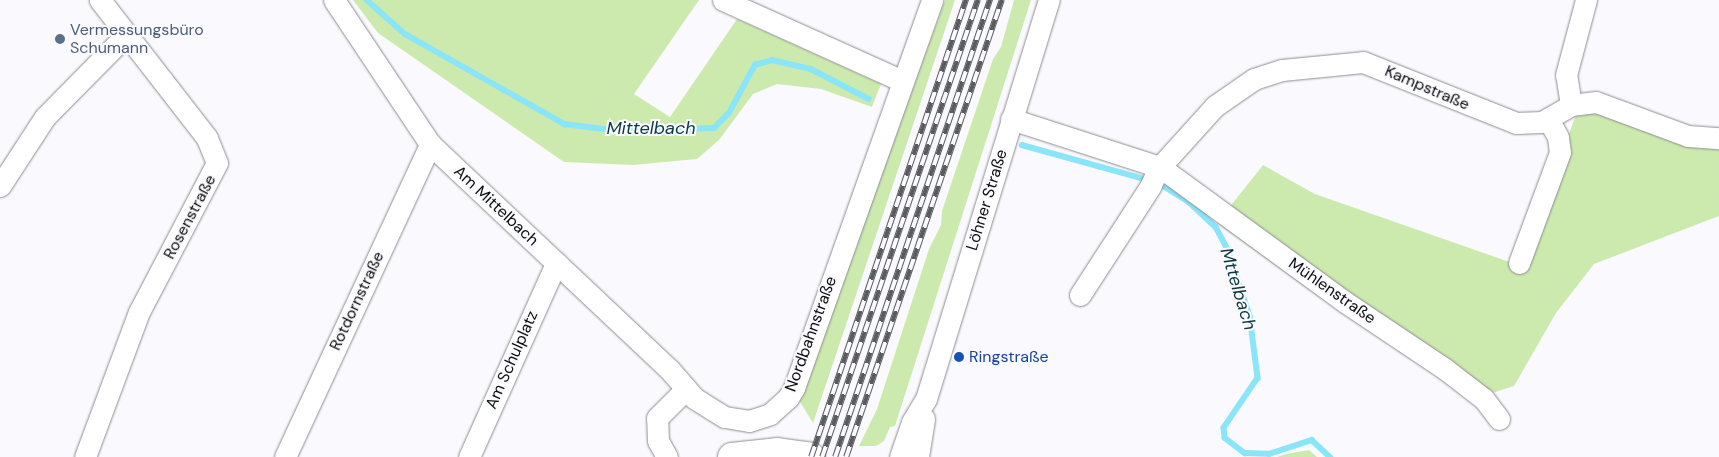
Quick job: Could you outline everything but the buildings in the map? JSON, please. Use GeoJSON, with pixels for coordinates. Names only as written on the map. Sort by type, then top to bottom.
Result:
{"type":"FeatureCollection","features":[{"type":"Feature","properties":{"kind":"street","name":"Rosenstraße"},"geometry":{"type":"LineString","coordinates":[[85,457],[139,312],[218,163],[207,138],[125,36],[100,0]]}},
{"type":"Feature","properties":{"kind":"street","name":"Am Mittelbach"},"geometry":{"type":"LineString","coordinates":[[334,0],[430,144],[686,389]]}},
{"type":"Feature","properties":{"kind":"street"},"geometry":{"type":"LineString","coordinates":[[723,0],[902,80]]}},
{"type":"Feature","properties":{"kind":"street","name":"Nordbahnstraße"},"geometry":{"type":"LineString","coordinates":[[686,389],[705,407],[737,421],[759,419],[788,398],[932,0]]}},
{"type":"Feature","properties":{"kind":"street","name":"Löhner Straße"},"geometry":{"type":"LineString","coordinates":[[918,457],[926,400],[1011,118],[1049,0]]}},
{"type":"Feature","properties":{"kind":"street"},"geometry":{"type":"LineString","coordinates":[[1571,105],[1566,75],[1586,0]]}},
{"type":"Feature","properties":{"kind":"street"},"geometry":{"type":"LineString","coordinates":[[0,186],[45,117],[125,36]]}},
{"type":"Feature","properties":{"kind":"street","name":"Kampstraße"},"geometry":{"type":"LineString","coordinates":[[1156,175],[1215,106],[1254,78],[1282,70],[1321,64],[1363,62],[1496,117],[1516,123],[1542,122],[1571,105],[1596,102],[1688,136],[1719,138]]}},
{"type":"Feature","properties":{"kind":"street","name":"Mühlenstraße"},"geometry":{"type":"LineString","coordinates":[[1011,118],[1156,175],[1445,369],[1484,399],[1499,419]]}},
{"type":"Feature","properties":{"kind":"street"},"geometry":{"type":"LineString","coordinates":[[1519,263],[1560,152],[1558,138],[1548,119]]}},
{"type":"Feature","properties":{"kind":"street","name":"Rotdornstraße"},"geometry":{"type":"LineString","coordinates":[[285,457],[430,144]]}},
{"type":"Feature","properties":{"kind":"street"},"geometry":{"type":"LineString","coordinates":[[1080,295],[1156,175]]}},
{"type":"Feature","properties":{"kind":"street","name":"Am Schulplatz"},"geometry":{"type":"LineString","coordinates":[[469,457],[556,263]]}},
{"type":"Feature","properties":{"kind":"street"},"geometry":{"type":"LineString","coordinates":[[667,457],[658,441],[657,418],[686,389]]}},
{"type":"Feature","properties":{"kind":"street","name":"Löhner Straße"},"geometry":{"type":"LineString","coordinates":[[900,457],[912,422],[926,400]]}},
{"type":"Feature","properties":{"kind":"street"},"geometry":{"type":"LineString","coordinates":[[732,457],[761,452],[811,457]]}},
{"type":"Feature","properties":{"kind":"green space"},"geometry":{"type":"Polygon","coordinates":[[[353,0],[699,0],[634,94],[670,117],[737,19],[881,84],[872,107],[821,89],[777,84],[753,94],[719,140],[697,159],[633,165],[564,162],[378,33],[353,0]]]}},
{"type":"Feature","properties":{"kind":"green space"},"geometry":{"type":"Polygon","coordinates":[[[945,0],[955,0],[813,423],[799,400],[945,0]]]}},
{"type":"Feature","properties":{"kind":"green space"},"geometry":{"type":"Polygon","coordinates":[[[1014,0],[1031,0],[895,426],[890,427],[884,441],[876,446],[859,446],[877,409],[929,249],[941,225],[942,211],[993,59],[1001,47],[1014,0]]]}},
{"type":"Feature","properties":{"kind":"green space"},"geometry":{"type":"Polygon","coordinates":[[[1603,108],[1719,142],[1719,216],[1594,264],[1556,313],[1514,386],[1489,394],[1443,372],[1319,297],[1217,223],[1263,165],[1315,194],[1521,266],[1578,109],[1603,108]]]}},
{"type":"Feature","properties":{"kind":"green space"},"geometry":{"type":"Polygon","coordinates":[[[1309,450],[1317,457],[1277,457],[1286,454],[1309,450]]]}},
{"type":"Feature","properties":{"kind":"waterway","name":"Mittelbach"},"geometry":{"type":"LineString","coordinates":[[367,0],[405,34],[565,124],[619,131],[714,128],[729,113],[755,65],[772,60],[811,69],[869,99]]}},
{"type":"Feature","properties":{"kind":"waterway","name":"Mttelbach"},"geometry":{"type":"LineString","coordinates":[[1022,145],[1148,180]]}},
{"type":"Feature","properties":{"kind":"waterway","name":"Mttelbach"},"geometry":{"type":"LineString","coordinates":[[1157,182],[1188,201],[1216,227],[1228,250],[1250,316],[1258,378],[1224,428],[1225,438],[1245,453],[1269,454],[1312,440],[1330,457]]}},
{"type":"Feature","properties":{"kind":"railway"},"geometry":{"type":"LineString","coordinates":[[811,457],[966,0]]}},
{"type":"Feature","properties":{"kind":"railway"},"geometry":{"type":"LineString","coordinates":[[822,457],[978,0]]}},
{"type":"Feature","properties":{"kind":"railway"},"geometry":{"type":"LineString","coordinates":[[835,457],[990,0]]}},
{"type":"Feature","properties":{"kind":"railway"},"geometry":{"type":"LineString","coordinates":[[846,457],[1002,0]]}},
{"type":"Feature","properties":{"kind":"place","name":"Vermessungsbüro Schumann"},"geometry":{"type":"Point","coordinates":[60,39]}},
{"type":"Feature","properties":{"kind":"place","name":"Ringstraße"},"geometry":{"type":"Point","coordinates":[959,357]}}]}
